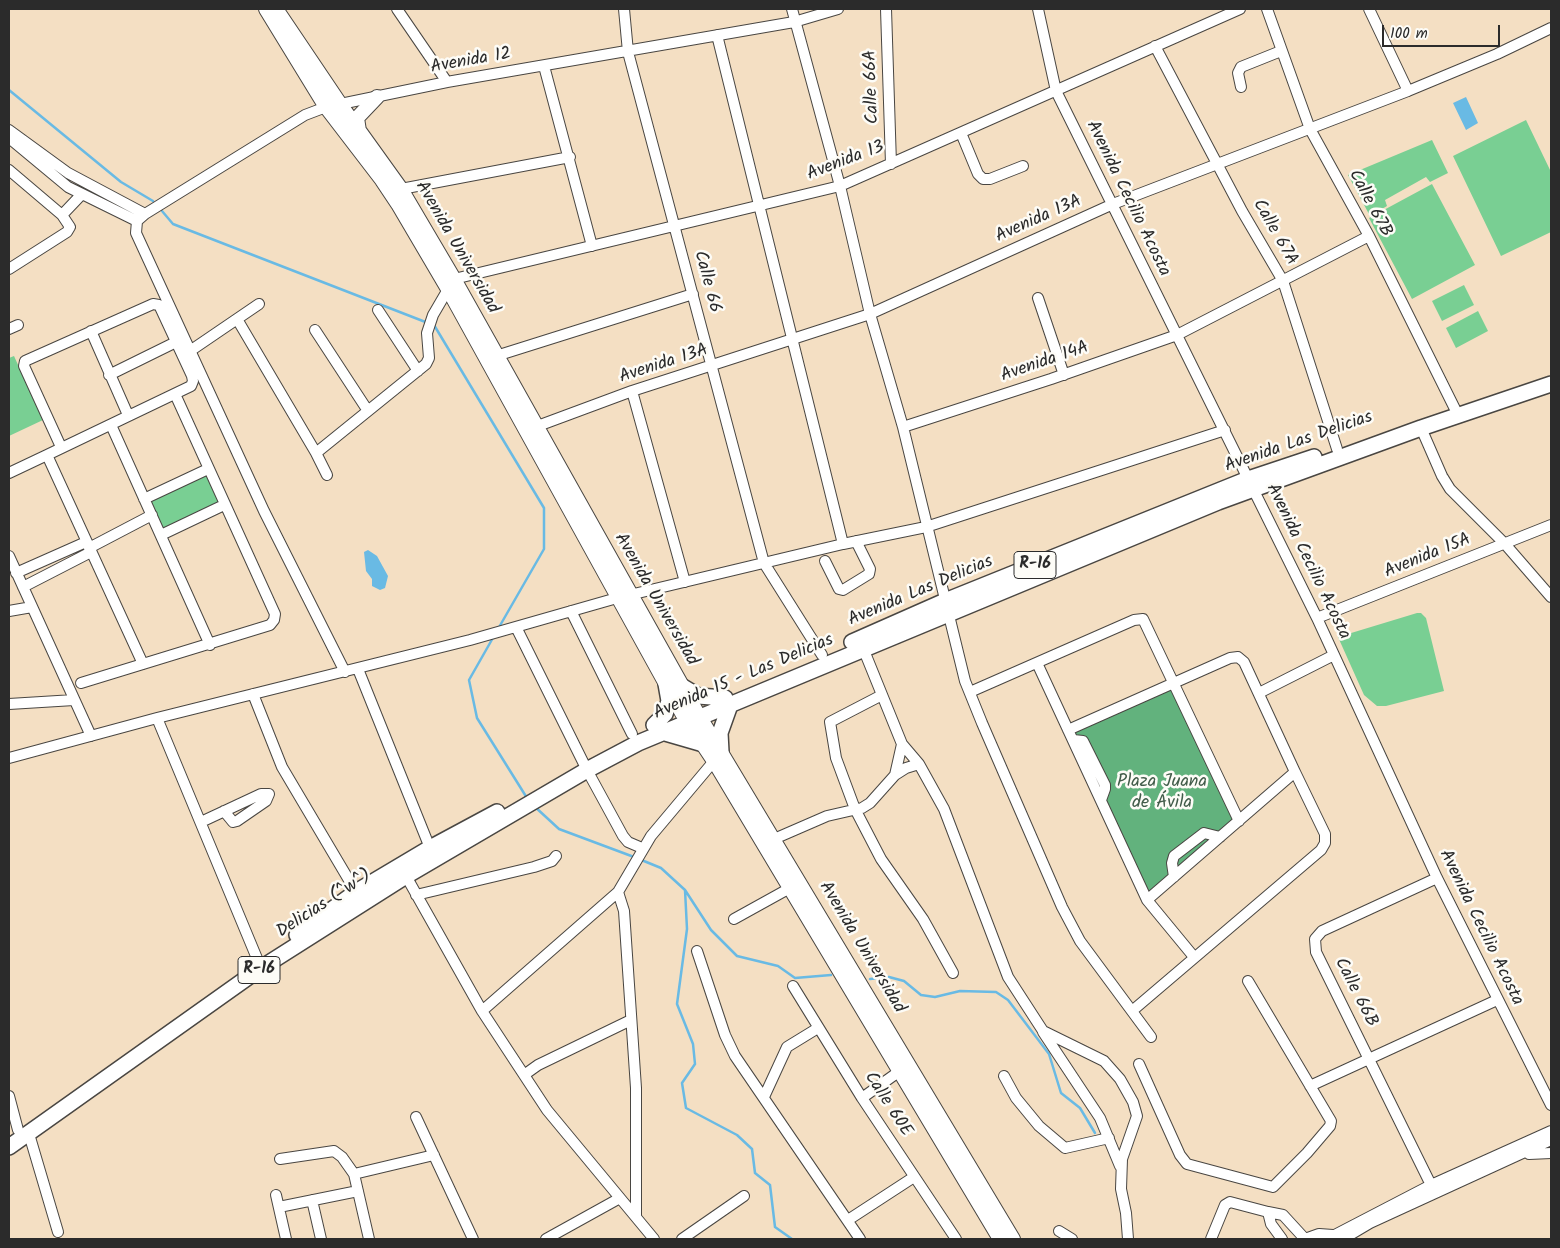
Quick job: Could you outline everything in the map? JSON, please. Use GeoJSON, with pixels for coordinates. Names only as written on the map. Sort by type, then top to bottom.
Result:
{"type":"FeatureCollection","features":[{"type":"Feature","properties":{"kind":"main road","name":"Avenida Las Delicias"},"geometry":{"type":"LineString","coordinates":[[519,806],[585,767],[632,734],[658,729],[727,701],[822,655],[946,608],[1337,449],[1551,374]]}},
{"type":"Feature","properties":{"kind":"main road","name":"R-16"},"geometry":{"type":"LineString","coordinates":[[1251,485],[1551,384]]}},
{"type":"Feature","properties":{"kind":"main road","name":"Avenida 15 - Las Delicias"},"geometry":{"type":"LineString","coordinates":[[727,701],[863,648],[946,608]]}},
{"type":"Feature","properties":{"kind":"main road"},"geometry":{"type":"LineString","coordinates":[[666,684],[669,701],[658,729],[700,743]]}},
{"type":"Feature","properties":{"kind":"main road"},"geometry":{"type":"LineString","coordinates":[[683,687],[698,696],[727,701],[717,757]]}},
{"type":"Feature","properties":{"kind":"main road","name":"Avenida 15 - Las Delicias"},"geometry":{"type":"LineString","coordinates":[[585,767],[658,729]]}},
{"type":"Feature","properties":{"kind":"main road","name":"Delicias (^w^)"},"geometry":{"type":"LineString","coordinates":[[9,1147],[19,1133],[259,966],[356,892],[430,848],[519,806]]}},
{"type":"Feature","properties":{"kind":"main road","name":"Delicias (^w^)"},"geometry":{"type":"LineString","coordinates":[[259,966],[519,806]]}},
{"type":"Feature","properties":{"kind":"street","name":"Avenida Universidad"},"geometry":{"type":"LineString","coordinates":[[266,9],[451,284],[496,356],[535,427],[666,684],[691,715],[717,757],[790,888],[1013,1239]]}},
{"type":"Feature","properties":{"kind":"street","name":"Avenida Universidad"},"geometry":{"type":"LineString","coordinates":[[276,9],[333,106],[359,131],[401,189],[623,597],[683,687],[700,743],[717,757],[774,839],[1000,1239]]}},
{"type":"Feature","properties":{"kind":"street"},"geometry":{"type":"LineString","coordinates":[[397,9],[447,82]]}},
{"type":"Feature","properties":{"kind":"street","name":"Calle 66"},"geometry":{"type":"LineString","coordinates":[[624,9],[628,52],[764,563],[822,655]]}},
{"type":"Feature","properties":{"kind":"street"},"geometry":{"type":"LineString","coordinates":[[792,9],[840,186],[870,314],[903,427],[946,608],[970,692],[1075,932],[1151,1037]]}},
{"type":"Feature","properties":{"kind":"street","name":"Avenida 12"},"geometry":{"type":"LineString","coordinates":[[141,217],[305,115],[333,106],[447,82],[794,22],[838,9]]}},
{"type":"Feature","properties":{"kind":"street","name":"Calle 66A"},"geometry":{"type":"LineString","coordinates":[[886,9],[891,164]]}},
{"type":"Feature","properties":{"kind":"street","name":"Avenida Cecilio Acosta"},"geometry":{"type":"LineString","coordinates":[[1038,9],[1056,91],[1317,618],[1437,878],[1548,1099],[1551,1113]]}},
{"type":"Feature","properties":{"kind":"street","name":"Avenida 13"},"geometry":{"type":"LineString","coordinates":[[451,284],[674,225],[761,207],[840,186],[1240,9]]}},
{"type":"Feature","properties":{"kind":"street","name":"Calle 67B"},"geometry":{"type":"LineString","coordinates":[[1267,9],[1310,128],[1369,236],[1455,409]]}},
{"type":"Feature","properties":{"kind":"street"},"geometry":{"type":"LineString","coordinates":[[1369,9],[1408,91]]}},
{"type":"Feature","properties":{"kind":"street","name":"Avenida 13A"},"geometry":{"type":"LineString","coordinates":[[535,427],[632,391],[870,314],[1113,204],[1408,91],[1497,54],[1551,28]]}},
{"type":"Feature","properties":{"kind":"street"},"geometry":{"type":"LineString","coordinates":[[717,35],[843,544]]}},
{"type":"Feature","properties":{"kind":"street","name":"Calle 67A"},"geometry":{"type":"LineString","coordinates":[[1155,46],[1217,163],[1283,281],[1337,449]]}},
{"type":"Feature","properties":{"kind":"street"},"geometry":{"type":"LineString","coordinates":[[1241,87],[1238,73],[1241,67],[1281,51]]}},
{"type":"Feature","properties":{"kind":"street"},"geometry":{"type":"LineString","coordinates":[[544,66],[570,157],[592,246]]}},
{"type":"Feature","properties":{"kind":"street"},"geometry":{"type":"LineString","coordinates":[[359,131],[357,118],[376,97]]}},
{"type":"Feature","properties":{"kind":"street"},"geometry":{"type":"LineString","coordinates":[[9,130],[68,173],[141,217]]}},
{"type":"Feature","properties":{"kind":"street"},"geometry":{"type":"LineString","coordinates":[[960,133],[978,174],[983,179],[990,179],[1023,166]]}},
{"type":"Feature","properties":{"kind":"street"},"geometry":{"type":"LineString","coordinates":[[9,138],[58,180],[82,194],[141,217]]}},
{"type":"Feature","properties":{"kind":"street"},"geometry":{"type":"LineString","coordinates":[[401,189],[570,157]]}},
{"type":"Feature","properties":{"kind":"street"},"geometry":{"type":"LineString","coordinates":[[9,170],[70,223],[70,230],[9,269]]}},
{"type":"Feature","properties":{"kind":"street"},"geometry":{"type":"LineString","coordinates":[[62,215],[82,194]]}},
{"type":"Feature","properties":{"kind":"street"},"geometry":{"type":"LineString","coordinates":[[141,217],[136,233],[264,512],[345,672]]}},
{"type":"Feature","properties":{"kind":"street","name":"Avenida 14A"},"geometry":{"type":"LineString","coordinates":[[903,427],[1064,375],[1177,335],[1369,236]]}},
{"type":"Feature","properties":{"kind":"street"},"geometry":{"type":"LineString","coordinates":[[316,453],[418,371],[429,358],[427,333],[432,318],[451,284]]}},
{"type":"Feature","properties":{"kind":"street"},"geometry":{"type":"LineString","coordinates":[[496,356],[693,294]]}},
{"type":"Feature","properties":{"kind":"street"},"geometry":{"type":"LineString","coordinates":[[1038,298],[1064,375]]}},
{"type":"Feature","properties":{"kind":"street"},"geometry":{"type":"LineString","coordinates":[[9,473],[191,386],[194,381],[160,305],[153,304],[27,359],[24,363],[61,447]]}},
{"type":"Feature","properties":{"kind":"street"},"geometry":{"type":"LineString","coordinates":[[190,351],[260,304]]}},
{"type":"Feature","properties":{"kind":"street"},"geometry":{"type":"LineString","coordinates":[[378,310],[418,371]]}},
{"type":"Feature","properties":{"kind":"street"},"geometry":{"type":"LineString","coordinates":[[237,319],[327,475]]}},
{"type":"Feature","properties":{"kind":"street"},"geometry":{"type":"LineString","coordinates":[[316,330],[368,411]]}},
{"type":"Feature","properties":{"kind":"street"},"geometry":{"type":"LineString","coordinates":[[90,331],[128,415]]}},
{"type":"Feature","properties":{"kind":"street"},"geometry":{"type":"LineString","coordinates":[[109,375],[176,342]]}},
{"type":"Feature","properties":{"kind":"street"},"geometry":{"type":"LineString","coordinates":[[632,391],[685,582]]}},
{"type":"Feature","properties":{"kind":"street"},"geometry":{"type":"LineString","coordinates":[[81,683],[270,625],[275,614],[175,394]]}},
{"type":"Feature","properties":{"kind":"street"},"geometry":{"type":"LineString","coordinates":[[111,425],[210,644]]}},
{"type":"Feature","properties":{"kind":"street"},"geometry":{"type":"LineString","coordinates":[[1421,428],[1442,476],[1450,489],[1505,544],[1551,597]]}},
{"type":"Feature","properties":{"kind":"street"},"geometry":{"type":"LineString","coordinates":[[9,758],[158,718],[358,669],[623,597],[843,544],[926,527],[1225,430]]}},
{"type":"Feature","properties":{"kind":"street"},"geometry":{"type":"LineString","coordinates":[[47,455],[142,664]]}},
{"type":"Feature","properties":{"kind":"street"},"geometry":{"type":"LineString","coordinates":[[144,499],[208,469]]}},
{"type":"Feature","properties":{"kind":"street"},"geometry":{"type":"LineString","coordinates":[[161,535],[224,505]]}},
{"type":"Feature","properties":{"kind":"street"},"geometry":{"type":"LineString","coordinates":[[23,587],[89,547],[152,515]]}},
{"type":"Feature","properties":{"kind":"street","name":"Avenida 15A"},"geometry":{"type":"LineString","coordinates":[[1317,618],[1551,525]]}},
{"type":"Feature","properties":{"kind":"street"},"geometry":{"type":"LineString","coordinates":[[825,561],[839,589],[843,590],[869,574],[870,568],[856,541]]}},
{"type":"Feature","properties":{"kind":"street"},"geometry":{"type":"LineString","coordinates":[[16,573],[89,547]]}},
{"type":"Feature","properties":{"kind":"street"},"geometry":{"type":"LineString","coordinates":[[9,556],[91,736]]}},
{"type":"Feature","properties":{"kind":"street"},"geometry":{"type":"LineString","coordinates":[[9,611],[32,607]]}},
{"type":"Feature","properties":{"kind":"street"},"geometry":{"type":"LineString","coordinates":[[570,611],[632,734]]}},
{"type":"Feature","properties":{"kind":"street"},"geometry":{"type":"LineString","coordinates":[[970,692],[1134,620],[1143,619],[1239,821]]}},
{"type":"Feature","properties":{"kind":"street"},"geometry":{"type":"LineString","coordinates":[[514,627],[585,767],[623,836],[639,855]]}},
{"type":"Feature","properties":{"kind":"street"},"geometry":{"type":"LineString","coordinates":[[863,648],[902,744],[919,764],[944,809],[1008,977],[1100,1118],[1121,1171]]}},
{"type":"Feature","properties":{"kind":"street"},"geometry":{"type":"LineString","coordinates":[[1259,693],[1334,655]]}},
{"type":"Feature","properties":{"kind":"street"},"geometry":{"type":"LineString","coordinates":[[1068,730],[1230,658],[1238,657],[1244,662],[1294,772],[1325,834],[1325,843],[1321,850],[1132,1011]]}},
{"type":"Feature","properties":{"kind":"street"},"geometry":{"type":"LineString","coordinates":[[1037,663],[1147,900],[1194,957]]}},
{"type":"Feature","properties":{"kind":"street"},"geometry":{"type":"LineString","coordinates":[[358,669],[430,848]]}},
{"type":"Feature","properties":{"kind":"street"},"geometry":{"type":"LineString","coordinates":[[253,694],[282,766],[356,892]]}},
{"type":"Feature","properties":{"kind":"street"},"geometry":{"type":"LineString","coordinates":[[882,695],[834,720],[829,725],[836,758],[855,809],[881,858],[924,919],[953,973]]}},
{"type":"Feature","properties":{"kind":"street"},"geometry":{"type":"LineString","coordinates":[[9,704],[74,700]]}},
{"type":"Feature","properties":{"kind":"street"},"geometry":{"type":"LineString","coordinates":[[158,718],[259,966]]}},
{"type":"Feature","properties":{"kind":"street"},"geometry":{"type":"LineString","coordinates":[[895,775],[902,744]]}},
{"type":"Feature","properties":{"kind":"street"},"geometry":{"type":"LineString","coordinates":[[482,1012],[618,892],[639,855],[717,757]]}},
{"type":"Feature","properties":{"kind":"street"},"geometry":{"type":"LineString","coordinates":[[774,839],[827,816],[870,803],[895,775],[906,768],[919,764]]}},
{"type":"Feature","properties":{"kind":"street"},"geometry":{"type":"LineString","coordinates":[[1147,900],[1294,772]]}},
{"type":"Feature","properties":{"kind":"street"},"geometry":{"type":"LineString","coordinates":[[201,822],[224,811]]}},
{"type":"Feature","properties":{"kind":"street"},"geometry":{"type":"LineString","coordinates":[[1174,877],[1172,860],[1174,856],[1204,833],[1220,837]]}},
{"type":"Feature","properties":{"kind":"street"},"geometry":{"type":"LineString","coordinates":[[416,895],[534,867],[552,861],[556,856]]}},
{"type":"Feature","properties":{"kind":"street"},"geometry":{"type":"LineString","coordinates":[[406,876],[482,1012],[524,1075],[562,1129],[654,1239]]}},
{"type":"Feature","properties":{"kind":"street","name":"Calle 66B"},"geometry":{"type":"LineString","coordinates":[[1431,1185],[1316,952],[1315,939],[1322,931],[1437,878]]}},
{"type":"Feature","properties":{"kind":"street"},"geometry":{"type":"LineString","coordinates":[[734,918],[790,888]]}},
{"type":"Feature","properties":{"kind":"street"},"geometry":{"type":"LineString","coordinates":[[618,892],[624,911],[636,1088],[636,1217]]}},
{"type":"Feature","properties":{"kind":"street"},"geometry":{"type":"LineString","coordinates":[[696,951],[734,1056],[860,1239]]}},
{"type":"Feature","properties":{"kind":"street"},"geometry":{"type":"LineString","coordinates":[[1139,1064],[1180,1155],[1187,1164],[1273,1187],[1330,1126],[1331,1121],[1329,1114],[1310,1086],[1248,981]]}},
{"type":"Feature","properties":{"kind":"street","name":"Calle 60E"},"geometry":{"type":"LineString","coordinates":[[793,986],[862,1098],[956,1239]]}},
{"type":"Feature","properties":{"kind":"street"},"geometry":{"type":"LineString","coordinates":[[1310,1086],[1497,1000]]}},
{"type":"Feature","properties":{"kind":"street"},"geometry":{"type":"LineString","coordinates":[[524,1075],[538,1065],[631,1020]]}},
{"type":"Feature","properties":{"kind":"street"},"geometry":{"type":"LineString","coordinates":[[764,1097],[787,1047],[818,1028]]}},
{"type":"Feature","properties":{"kind":"street"},"geometry":{"type":"LineString","coordinates":[[1043,1031],[1104,1061],[1120,1079],[1137,1116],[1122,1159],[1121,1171],[1121,1189],[1126,1213],[1128,1239]]}},
{"type":"Feature","properties":{"kind":"street"},"geometry":{"type":"LineString","coordinates":[[862,1098],[905,1068]]}},
{"type":"Feature","properties":{"kind":"street"},"geometry":{"type":"LineString","coordinates":[[1004,1076],[1016,1098],[1039,1126],[1065,1148],[1109,1138]]}},
{"type":"Feature","properties":{"kind":"street"},"geometry":{"type":"LineString","coordinates":[[9,1096],[19,1133],[58,1232]]}},
{"type":"Feature","properties":{"kind":"street"},"geometry":{"type":"LineString","coordinates":[[416,1117],[473,1239]]}},
{"type":"Feature","properties":{"kind":"street"},"geometry":{"type":"LineString","coordinates":[[1334,1238],[1431,1185],[1551,1130]]}},
{"type":"Feature","properties":{"kind":"street"},"geometry":{"type":"LineString","coordinates":[[1211,1239],[1225,1205],[1230,1202],[1283,1215],[1305,1239],[1319,1234],[1334,1238],[1551,1140]]}},
{"type":"Feature","properties":{"kind":"street"},"geometry":{"type":"LineString","coordinates":[[280,1159],[334,1151],[342,1157],[354,1174],[369,1239]]}},
{"type":"Feature","properties":{"kind":"street"},"geometry":{"type":"LineString","coordinates":[[1520,1154],[1551,1152]]}},
{"type":"Feature","properties":{"kind":"street"},"geometry":{"type":"LineString","coordinates":[[354,1174],[434,1155]]}},
{"type":"Feature","properties":{"kind":"street"},"geometry":{"type":"LineString","coordinates":[[848,1220],[914,1177]]}},
{"type":"Feature","properties":{"kind":"street"},"geometry":{"type":"LineString","coordinates":[[279,1207],[358,1191]]}},
{"type":"Feature","properties":{"kind":"street"},"geometry":{"type":"LineString","coordinates":[[276,1195],[286,1239]]}},
{"type":"Feature","properties":{"kind":"street"},"geometry":{"type":"LineString","coordinates":[[682,1239],[744,1196]]}},
{"type":"Feature","properties":{"kind":"street"},"geometry":{"type":"LineString","coordinates":[[550,1238],[620,1198]]}},
{"type":"Feature","properties":{"kind":"street"},"geometry":{"type":"LineString","coordinates":[[312,1200],[321,1239]]}},
{"type":"Feature","properties":{"kind":"street"},"geometry":{"type":"LineString","coordinates":[[1268,1212],[1271,1224],[1282,1239]]}},
{"type":"Feature","properties":{"kind":"street"},"geometry":{"type":"LineString","coordinates":[[1059,1232],[1072,1239]]}},
{"type":"Feature","properties":{"kind":"green space"},"geometry":{"type":"Polygon","coordinates":[[[1526,120],[1551,172],[1551,232],[1501,256],[1453,156],[1526,120]]]}},
{"type":"Feature","properties":{"kind":"green space"},"geometry":{"type":"Polygon","coordinates":[[[1432,140],[1448,173],[1430,182],[1426,177],[1385,200],[1387,206],[1370,216],[1348,175],[1432,140]]]}},
{"type":"Feature","properties":{"kind":"green space"},"geometry":{"type":"Polygon","coordinates":[[[1432,184],[1475,265],[1412,299],[1369,218],[1432,184]]]}},
{"type":"Feature","properties":{"kind":"green space"},"geometry":{"type":"Polygon","coordinates":[[[1464,285],[1474,305],[1442,321],[1432,301],[1464,285]]]}},
{"type":"Feature","properties":{"kind":"green space"},"geometry":{"type":"Polygon","coordinates":[[[1478,311],[1488,331],[1456,348],[1446,328],[1478,311]]]}},
{"type":"Feature","properties":{"kind":"green space"},"geometry":{"type":"Polygon","coordinates":[[[14,356],[43,420],[9,436],[9,358],[14,356]]]}},
{"type":"Feature","properties":{"kind":"green space"},"geometry":{"type":"Polygon","coordinates":[[[206,475],[219,504],[163,530],[149,502],[206,475]]]}},
{"type":"Feature","properties":{"kind":"green space"},"geometry":{"type":"Polygon","coordinates":[[[1421,613],[1426,618],[1444,691],[1386,706],[1377,706],[1364,695],[1338,637],[1421,613]]]}},
{"type":"Feature","properties":{"kind":"green space","name":"Plaza Juana de Ávila"},"geometry":{"type":"Polygon","coordinates":[[[1173,689],[1235,820],[1149,893],[1073,731],[1173,689]]]}},
{"type":"Feature","properties":{"kind":"water"},"geometry":{"type":"Polygon","coordinates":[[[1466,97],[1478,123],[1466,130],[1453,103],[1466,97]]]}},
{"type":"Feature","properties":{"kind":"water"},"geometry":{"type":"Polygon","coordinates":[[[368,550],[377,556],[388,576],[385,588],[380,590],[372,586],[372,579],[366,571],[364,552],[368,550]]]}},
{"type":"Feature","properties":{"kind":"waterway"},"geometry":{"type":"LineString","coordinates":[[9,90],[121,182],[153,201]]}},
{"type":"Feature","properties":{"kind":"waterway"},"geometry":{"type":"LineString","coordinates":[[162,211],[173,224],[428,323]]}},
{"type":"Feature","properties":{"kind":"waterway"},"geometry":{"type":"LineString","coordinates":[[434,325],[544,508],[544,549],[498,629]]}},
{"type":"Feature","properties":{"kind":"waterway"},"geometry":{"type":"LineString","coordinates":[[494,636],[469,680],[477,718],[527,798]]}},
{"type":"Feature","properties":{"kind":"waterway"},"geometry":{"type":"LineString","coordinates":[[534,806],[559,829],[634,857]]}},
{"type":"Feature","properties":{"kind":"waterway"},"geometry":{"type":"LineString","coordinates":[[639,859],[661,868],[685,890],[687,929],[677,1004],[693,1044],[695,1064],[682,1083],[686,1108],[737,1135],[752,1149],[755,1173],[770,1185],[775,1227],[792,1239]]}},
{"type":"Feature","properties":{"kind":"waterway"},"geometry":{"type":"LineString","coordinates":[[685,890],[711,930],[737,956],[778,966],[795,978],[831,975]]}},
{"type":"Feature","properties":{"kind":"waterway"},"geometry":{"type":"LineString","coordinates":[[870,979],[889,977],[904,981],[921,995],[935,997],[960,991],[996,992],[1008,1000],[1049,1054],[1061,1093],[1080,1108],[1095,1133]]}}]}
